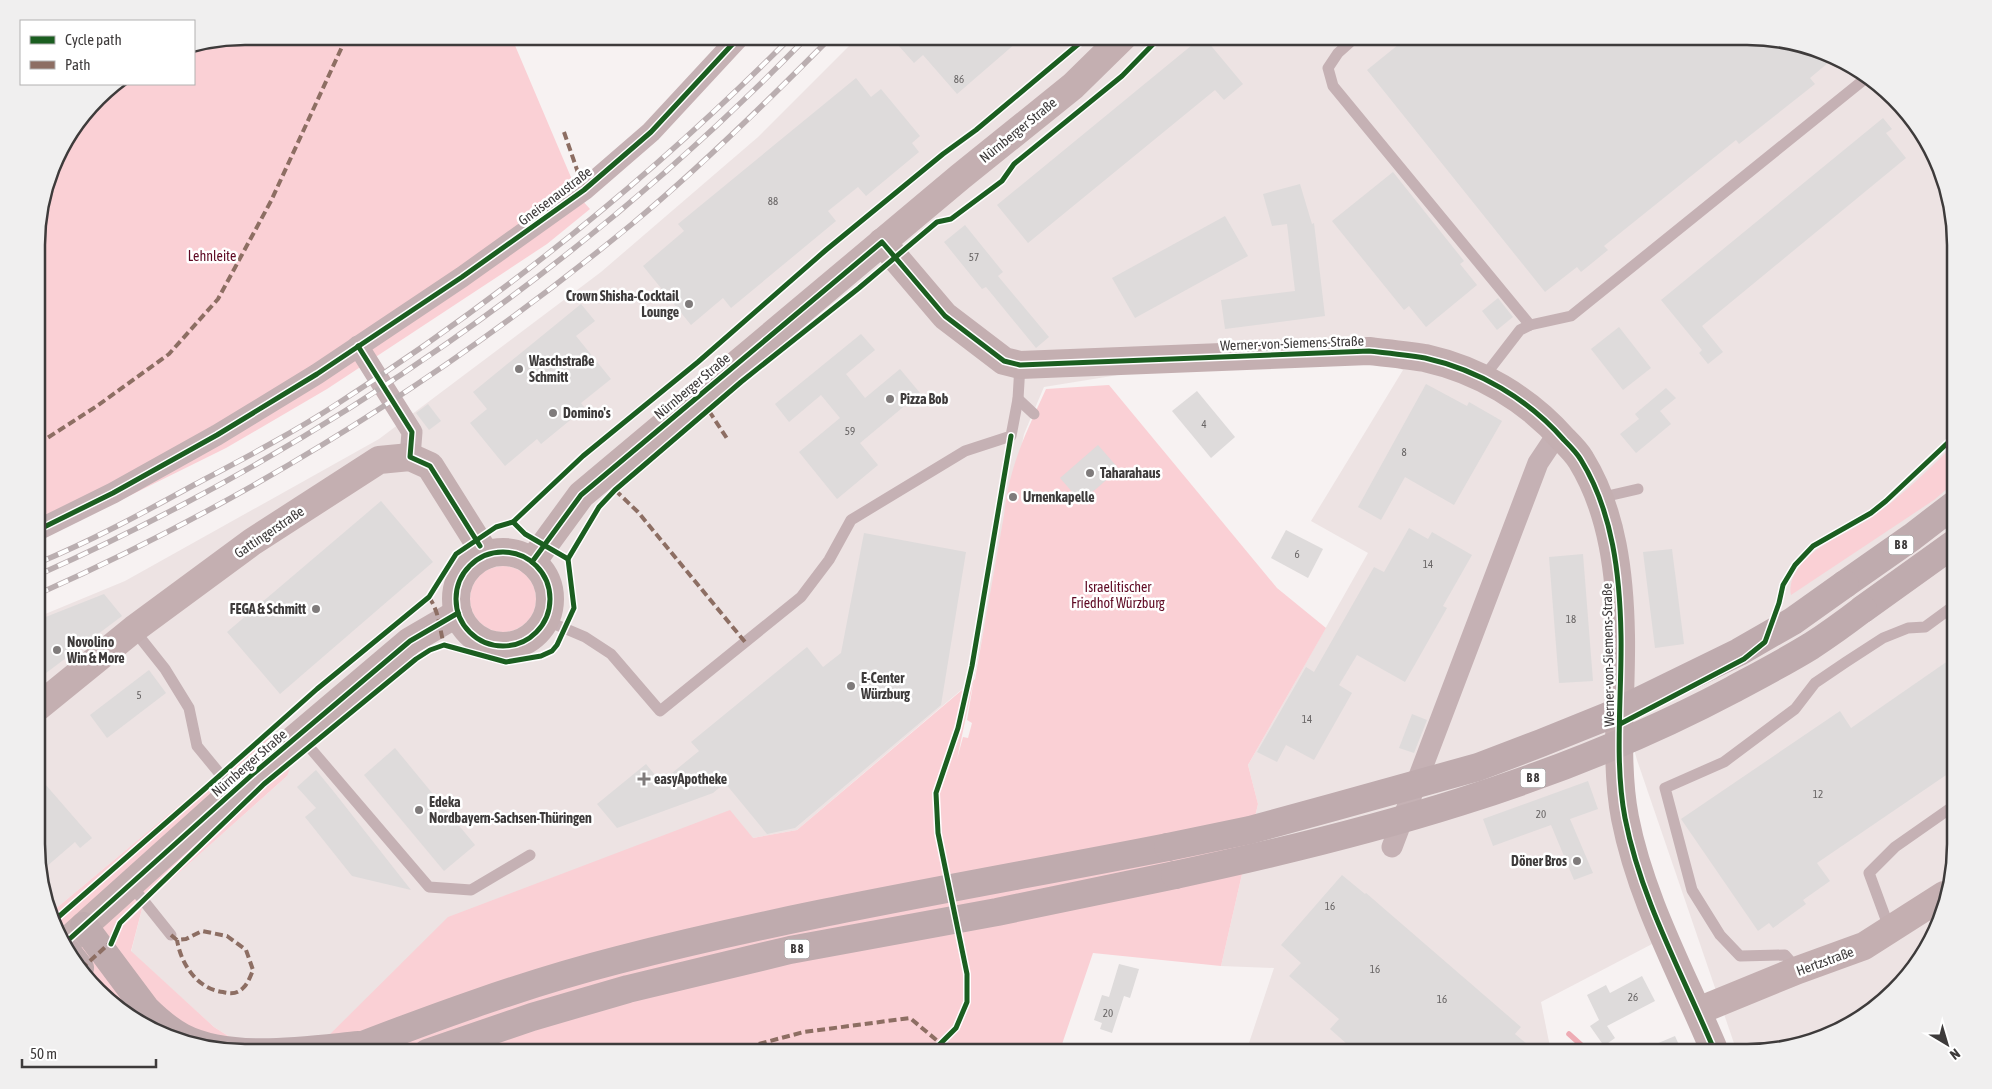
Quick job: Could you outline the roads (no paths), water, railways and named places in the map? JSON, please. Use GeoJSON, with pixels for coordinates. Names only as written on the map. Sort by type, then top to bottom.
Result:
{"type":"FeatureCollection","features":[{"type":"Feature","properties":{"kind":"highway","name":"B 8"},"geometry":{"type":"LineString","coordinates":[[365,1044],[495,998],[617,960],[818,914],[1168,847],[1259,827],[1478,767],[1617,712],[1739,652],[1793,621],[1947,510]]}},
{"type":"Feature","properties":{"kind":"highway","name":"B 8"},"geometry":{"type":"LineString","coordinates":[[453,1044],[532,1017],[628,989],[780,952],[997,912],[1274,853],[1415,817],[1489,794],[1620,744],[1688,713],[1810,646],[1947,549]]}},
{"type":"Feature","properties":{"kind":"highway"},"geometry":{"type":"LineString","coordinates":[[74,935],[155,1018],[172,1030]]}},
{"type":"Feature","properties":{"kind":"street","name":"Gneisenaustraße"},"geometry":{"type":"LineString","coordinates":[[45,527],[113,493],[318,374],[462,277],[584,190],[651,132],[732,45]]}},
{"type":"Feature","properties":{"kind":"street","name":"Nürnberger Straße"},"geometry":{"type":"LineString","coordinates":[[532,562],[581,495],[882,242],[1073,86],[1115,45]]}},
{"type":"Feature","properties":{"kind":"street","name":"Werner-von-Siemens-Straße"},"geometry":{"type":"LineString","coordinates":[[882,242],[944,316],[1004,361],[1020,365],[1369,351],[1426,359],[1483,378],[1530,406],[1558,433],[1581,459],[1599,498],[1608,525],[1618,573],[1621,634],[1620,769],[1625,816],[1636,865],[1673,960],[1698,1011],[1711,1044]]}},
{"type":"Feature","properties":{"kind":"street"},"geometry":{"type":"LineString","coordinates":[[358,346],[412,432],[410,457],[430,466],[486,555]]}},
{"type":"Feature","properties":{"kind":"street"},"geometry":{"type":"LineString","coordinates":[[1392,847],[1538,463],[1558,433]]}},
{"type":"Feature","properties":{"kind":"street","name":"Gattingerstraße"},"geometry":{"type":"LineString","coordinates":[[45,701],[134,629],[252,542],[379,460],[410,457]]}},
{"type":"Feature","properties":{"kind":"street"},"geometry":{"type":"LineString","coordinates":[[500,552],[515,553],[532,562],[539,568],[546,579],[550,593],[550,606],[545,620],[536,632],[523,641],[507,646],[491,644],[477,638],[465,627],[458,613],[456,599],[458,585],[464,572],[474,562],[486,555],[500,552]]}},
{"type":"Feature","properties":{"kind":"street","name":"Nürnberger Straße"},"geometry":{"type":"LineString","coordinates":[[74,935],[234,791],[410,641],[458,613]]}},
{"type":"Feature","properties":{"kind":"street","name":"Hertzstraße"},"geometry":{"type":"LineString","coordinates":[[1698,1011],[1798,970],[1864,946],[1939,898]]}},
{"type":"Feature","properties":{"kind":"lane"},"geometry":{"type":"LineString","coordinates":[[1347,45],[1338,53],[1328,68],[1333,86],[1530,324]]}},
{"type":"Feature","properties":{"kind":"lane"},"geometry":{"type":"LineString","coordinates":[[1483,378],[1520,330],[1530,324],[1571,316],[1862,81]]}},
{"type":"Feature","properties":{"kind":"lane"},"geometry":{"type":"LineString","coordinates":[[545,620],[586,638],[611,654],[660,711],[801,596],[829,560],[851,520],[965,451],[1011,436],[1018,399],[1020,365]]}},
{"type":"Feature","properties":{"kind":"lane"},"geometry":{"type":"LineString","coordinates":[[1018,399],[1034,414]]}},
{"type":"Feature","properties":{"kind":"lane"},"geometry":{"type":"LineString","coordinates":[[1599,498],[1638,489]]}},
{"type":"Feature","properties":{"kind":"lane"},"geometry":{"type":"LineString","coordinates":[[1798,970],[1786,955],[1740,956],[1720,935],[1692,890],[1666,788],[1724,762],[1795,709],[1815,683],[1876,643],[1908,628],[1925,628],[1947,611]]}},
{"type":"Feature","properties":{"kind":"lane"},"geometry":{"type":"LineString","coordinates":[[134,629],[165,669],[189,708],[197,746],[234,791]]}},
{"type":"Feature","properties":{"kind":"lane"},"geometry":{"type":"LineString","coordinates":[[299,735],[429,887],[471,890],[530,855]]}},
{"type":"Feature","properties":{"kind":"lane"},"geometry":{"type":"LineString","coordinates":[[1890,930],[1870,873],[1895,847],[1947,811]]}},
{"type":"Feature","properties":{"kind":"lane"},"geometry":{"type":"LineString","coordinates":[[131,885],[170,934]]}},
{"type":"Feature","properties":{"kind":"waterway"},"geometry":{"type":"LineString","coordinates":[[1569,1034],[1580,1044]]}},
{"type":"Feature","properties":{"kind":"railway"},"geometry":{"type":"LineString","coordinates":[[45,560],[116,527],[266,446],[320,415],[398,363],[517,278],[631,186],[740,87],[783,45]]}},
{"type":"Feature","properties":{"kind":"railway"},"geometry":{"type":"LineString","coordinates":[[45,572],[145,524],[249,469],[350,408],[448,342],[544,272],[636,198],[724,119],[799,45]]}},
{"type":"Feature","properties":{"kind":"railway"},"geometry":{"type":"LineString","coordinates":[[45,591],[118,557],[196,517],[272,474],[421,382],[563,279],[632,224],[734,133],[823,45]]}},
{"type":"Feature","properties":{"kind":"place","name":"Crown Shisha-Cocktail Lounge"},"geometry":{"type":"Point","coordinates":[689,304]}},
{"type":"Feature","properties":{"kind":"place","name":"Waschstraße Schmitt"},"geometry":{"type":"Point","coordinates":[519,369]}},
{"type":"Feature","properties":{"kind":"place","name":"Pizza Bob"},"geometry":{"type":"Point","coordinates":[890,399]}},
{"type":"Feature","properties":{"kind":"place","name":"Domino's"},"geometry":{"type":"Point","coordinates":[553,413]}},
{"type":"Feature","properties":{"kind":"place","name":"Taharahaus"},"geometry":{"type":"Point","coordinates":[1090,473]}},
{"type":"Feature","properties":{"kind":"place","name":"Urnenkapelle"},"geometry":{"type":"Point","coordinates":[1013,497]}},
{"type":"Feature","properties":{"kind":"place","name":"FEGA & Schmitt"},"geometry":{"type":"Point","coordinates":[316,609]}},
{"type":"Feature","properties":{"kind":"place","name":"Novolino Win & More"},"geometry":{"type":"Point","coordinates":[57,650]}},
{"type":"Feature","properties":{"kind":"place","name":"E-Center Würzburg"},"geometry":{"type":"Point","coordinates":[851,686]}},
{"type":"Feature","properties":{"kind":"place","name":"easyApotheke"},"geometry":{"type":"Point","coordinates":[644,779]}},
{"type":"Feature","properties":{"kind":"place","name":"Edeka Nordbayern-Sachsen-Thüringen"},"geometry":{"type":"Point","coordinates":[419,810]}},
{"type":"Feature","properties":{"kind":"place","name":"Döner Bros"},"geometry":{"type":"Point","coordinates":[1577,861]}},
{"type":"Feature","properties":{"kind":"park label","name":"Lehnleite"},"geometry":{"type":"Point","coordinates":[212,256]}},
{"type":"Feature","properties":{"kind":"park label","name":"Israelitischer Friedhof Würzburg"},"geometry":{"type":"Point","coordinates":[1118,596]}}]}
